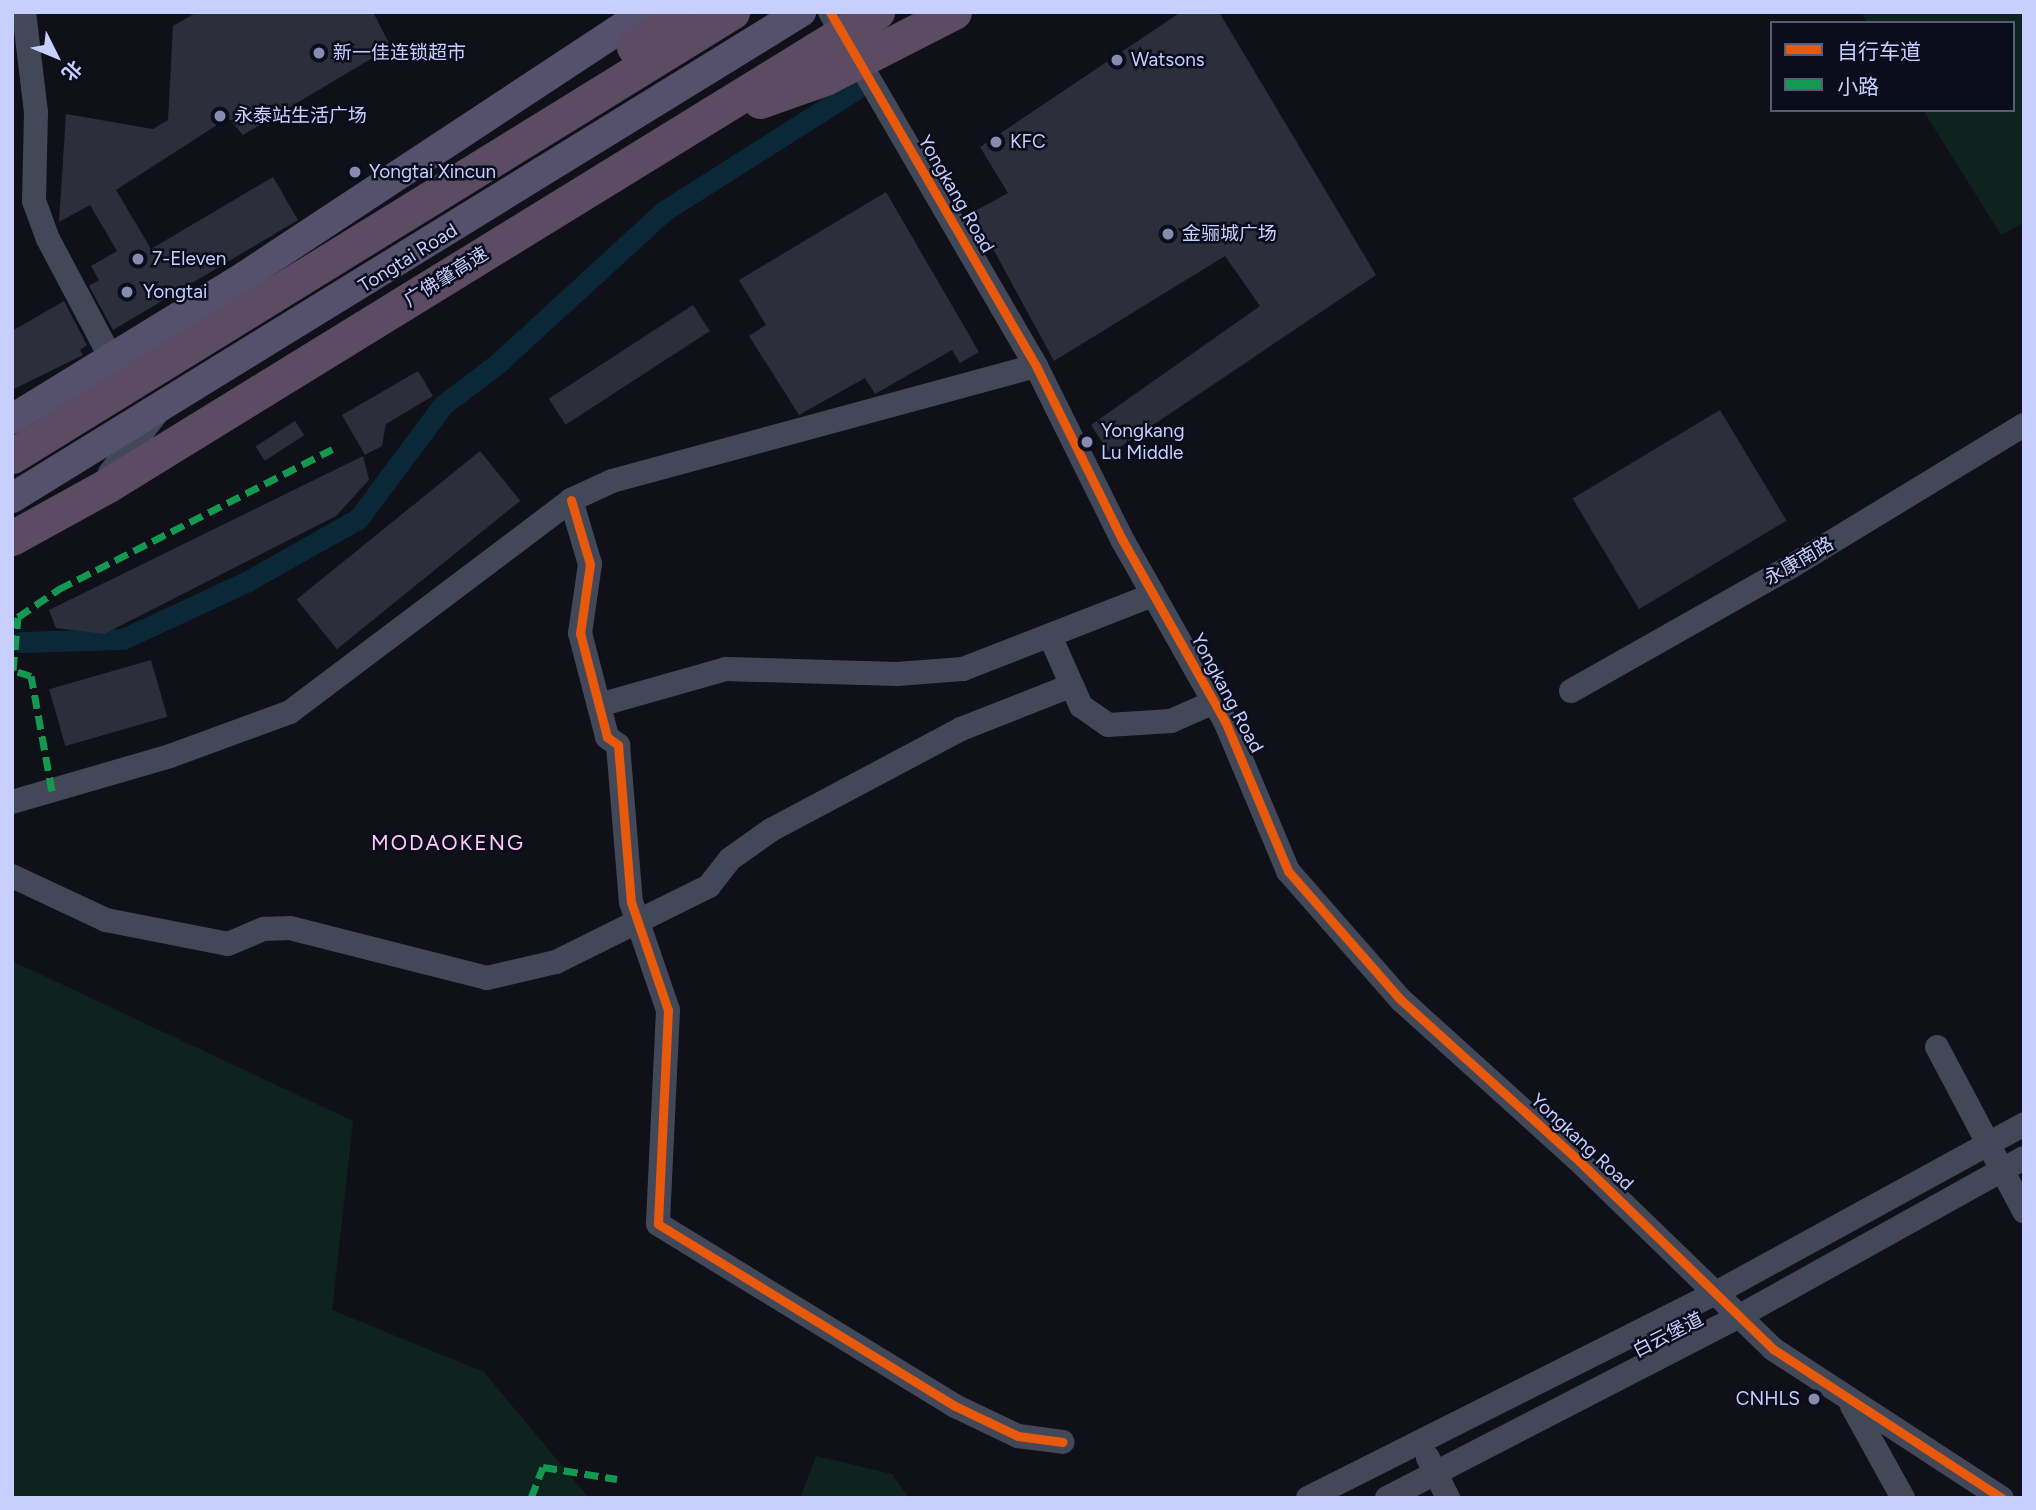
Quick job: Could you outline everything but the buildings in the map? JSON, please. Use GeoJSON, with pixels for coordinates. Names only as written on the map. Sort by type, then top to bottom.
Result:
{"type":"FeatureCollection","features":[{"type":"Feature","properties":{"kind":"highway"},"geometry":{"type":"LineString","coordinates":[[404,213],[683,12]]}},
{"type":"Feature","properties":{"kind":"highway"},"geometry":{"type":"LineString","coordinates":[[12,456],[732,12]]}},
{"type":"Feature","properties":{"kind":"highway","name":"广佛肇高速"},"geometry":{"type":"LineString","coordinates":[[12,538],[877,12]]}},
{"type":"Feature","properties":{"kind":"highway"},"geometry":{"type":"LineString","coordinates":[[695,124],[825,78],[946,16]]}},
{"type":"Feature","properties":{"kind":"main road"},"geometry":{"type":"LineString","coordinates":[[12,419],[112,360],[646,12]]}},
{"type":"Feature","properties":{"kind":"main road","name":"Tongtai Road"},"geometry":{"type":"LineString","coordinates":[[12,498],[157,413],[801,12]]}},
{"type":"Feature","properties":{"kind":"street"},"geometry":{"type":"LineString","coordinates":[[24,12],[36,112],[34,201],[48,239],[112,360]]}},
{"type":"Feature","properties":{"kind":"street","name":"Yongkang Road"},"geometry":{"type":"LineString","coordinates":[[830,12],[1036,366],[1153,595],[1214,702],[1269,816],[1288,871],[1340,936],[1773,1349],[2002,1498]]}},
{"type":"Feature","properties":{"kind":"street"},"geometry":{"type":"LineString","coordinates":[[12,456],[214,328],[302,238]]}},
{"type":"Feature","properties":{"kind":"street"},"geometry":{"type":"LineString","coordinates":[[12,802],[170,756],[290,712],[570,500],[612,481],[1036,366]]}},
{"type":"Feature","properties":{"kind":"street"},"geometry":{"type":"LineString","coordinates":[[12,527],[45,516],[104,478],[157,413]]}},
{"type":"Feature","properties":{"kind":"street","name":"永康南路"},"geometry":{"type":"LineString","coordinates":[[1571,691],[1787,569],[2024,425]]}},
{"type":"Feature","properties":{"kind":"street"},"geometry":{"type":"LineString","coordinates":[[570,500],[590,564],[579,633],[607,737],[618,745],[635,920],[668,1010],[658,1224],[955,1406],[1018,1436],[1063,1442]]}},
{"type":"Feature","properties":{"kind":"street"},"geometry":{"type":"LineString","coordinates":[[599,705],[726,668],[897,674],[963,669],[1153,595]]}},
{"type":"Feature","properties":{"kind":"street"},"geometry":{"type":"LineString","coordinates":[[1050,636],[1081,706],[1108,725],[1171,721],[1214,702]]}},
{"type":"Feature","properties":{"kind":"street"},"geometry":{"type":"LineString","coordinates":[[12,876],[106,920],[228,944],[264,929],[290,928],[487,978],[556,962],[635,920],[709,886],[730,859],[795,817],[961,729],[1070,686]]}},
{"type":"Feature","properties":{"kind":"street"},"geometry":{"type":"LineString","coordinates":[[1937,1048],[1990,1143],[2013,1163],[2024,1212]]}},
{"type":"Feature","properties":{"kind":"street"},"geometry":{"type":"LineString","coordinates":[[1308,1498],[1714,1294],[2024,1125]]}},
{"type":"Feature","properties":{"kind":"street","name":"白云堡道"},"geometry":{"type":"LineString","coordinates":[[1343,1498],[1692,1323],[2024,1140]]}},
{"type":"Feature","properties":{"kind":"street"},"geometry":{"type":"LineString","coordinates":[[1387,1498],[1738,1317],[2013,1163]]}},
{"type":"Feature","properties":{"kind":"street"},"geometry":{"type":"LineString","coordinates":[[1848,1399],[1903,1498]]}},
{"type":"Feature","properties":{"kind":"street"},"geometry":{"type":"LineString","coordinates":[[1420,1441],[1448,1498]]}},
{"type":"Feature","properties":{"kind":"green space"},"geometry":{"type":"Polygon","coordinates":[[[1861,12],[2024,12],[2024,222],[2001,235],[1924,112],[2015,112],[2015,21],[1867,21],[1861,12]]]}},
{"type":"Feature","properties":{"kind":"green space"},"geometry":{"type":"Polygon","coordinates":[[[12,961],[353,1121],[332,1310],[484,1372],[589,1498],[12,1498],[12,961]]]}},
{"type":"Feature","properties":{"kind":"green space"},"geometry":{"type":"Polygon","coordinates":[[[816,1456],[892,1474],[909,1498],[800,1498],[816,1456]]]}},
{"type":"Feature","properties":{"kind":"waterway"},"geometry":{"type":"LineString","coordinates":[[20,642],[123,639],[246,582],[358,519],[443,405],[497,364],[664,211],[856,89]]}},
{"type":"Feature","properties":{"kind":"marked path"},"geometry":{"type":"LineString","coordinates":[[52,791],[31,676],[13,670],[18,617],[59,589],[332,449]]}},
{"type":"Feature","properties":{"kind":"marked path"},"geometry":{"type":"LineString","coordinates":[[531,1498],[543,1467],[617,1479]]}},
{"type":"Feature","properties":{"kind":"cycle path"},"geometry":{"type":"LineString","coordinates":[[830,12],[1036,366],[1123,541],[1225,721],[1288,871],[1401,1000],[1577,1159],[1773,1349],[2002,1498]]}},
{"type":"Feature","properties":{"kind":"cycle path"},"geometry":{"type":"LineString","coordinates":[[571,500],[590,564],[580,633],[607,737],[618,745],[631,902],[668,1010],[658,1224],[955,1406],[1018,1436],[1063,1442]]}},
{"type":"Feature","properties":{"kind":"place","name":"新一佳连锁超市"},"geometry":{"type":"Point","coordinates":[319,53]}},
{"type":"Feature","properties":{"kind":"place","name":"Watsons"},"geometry":{"type":"Point","coordinates":[1117,60]}},
{"type":"Feature","properties":{"kind":"place","name":"永泰站生活广场"},"geometry":{"type":"Point","coordinates":[220,116]}},
{"type":"Feature","properties":{"kind":"place","name":"KFC"},"geometry":{"type":"Point","coordinates":[996,142]}},
{"type":"Feature","properties":{"kind":"place","name":"Yongtai Xincun"},"geometry":{"type":"Point","coordinates":[355,172]}},
{"type":"Feature","properties":{"kind":"place","name":"金骊城广场"},"geometry":{"type":"Point","coordinates":[1168,234]}},
{"type":"Feature","properties":{"kind":"place","name":"7-Eleven"},"geometry":{"type":"Point","coordinates":[138,259]}},
{"type":"Feature","properties":{"kind":"place","name":"Yongtai"},"geometry":{"type":"Point","coordinates":[127,292]}},
{"type":"Feature","properties":{"kind":"place","name":"Yongkang Lu Middle"},"geometry":{"type":"Point","coordinates":[1087,442]}},
{"type":"Feature","properties":{"kind":"place","name":"CNHLS"},"geometry":{"type":"Point","coordinates":[1814,1399]}},
{"type":"Feature","properties":{"kind":"district","name":"MODAOKENG"},"geometry":{"type":"Point","coordinates":[448,843]}}]}
